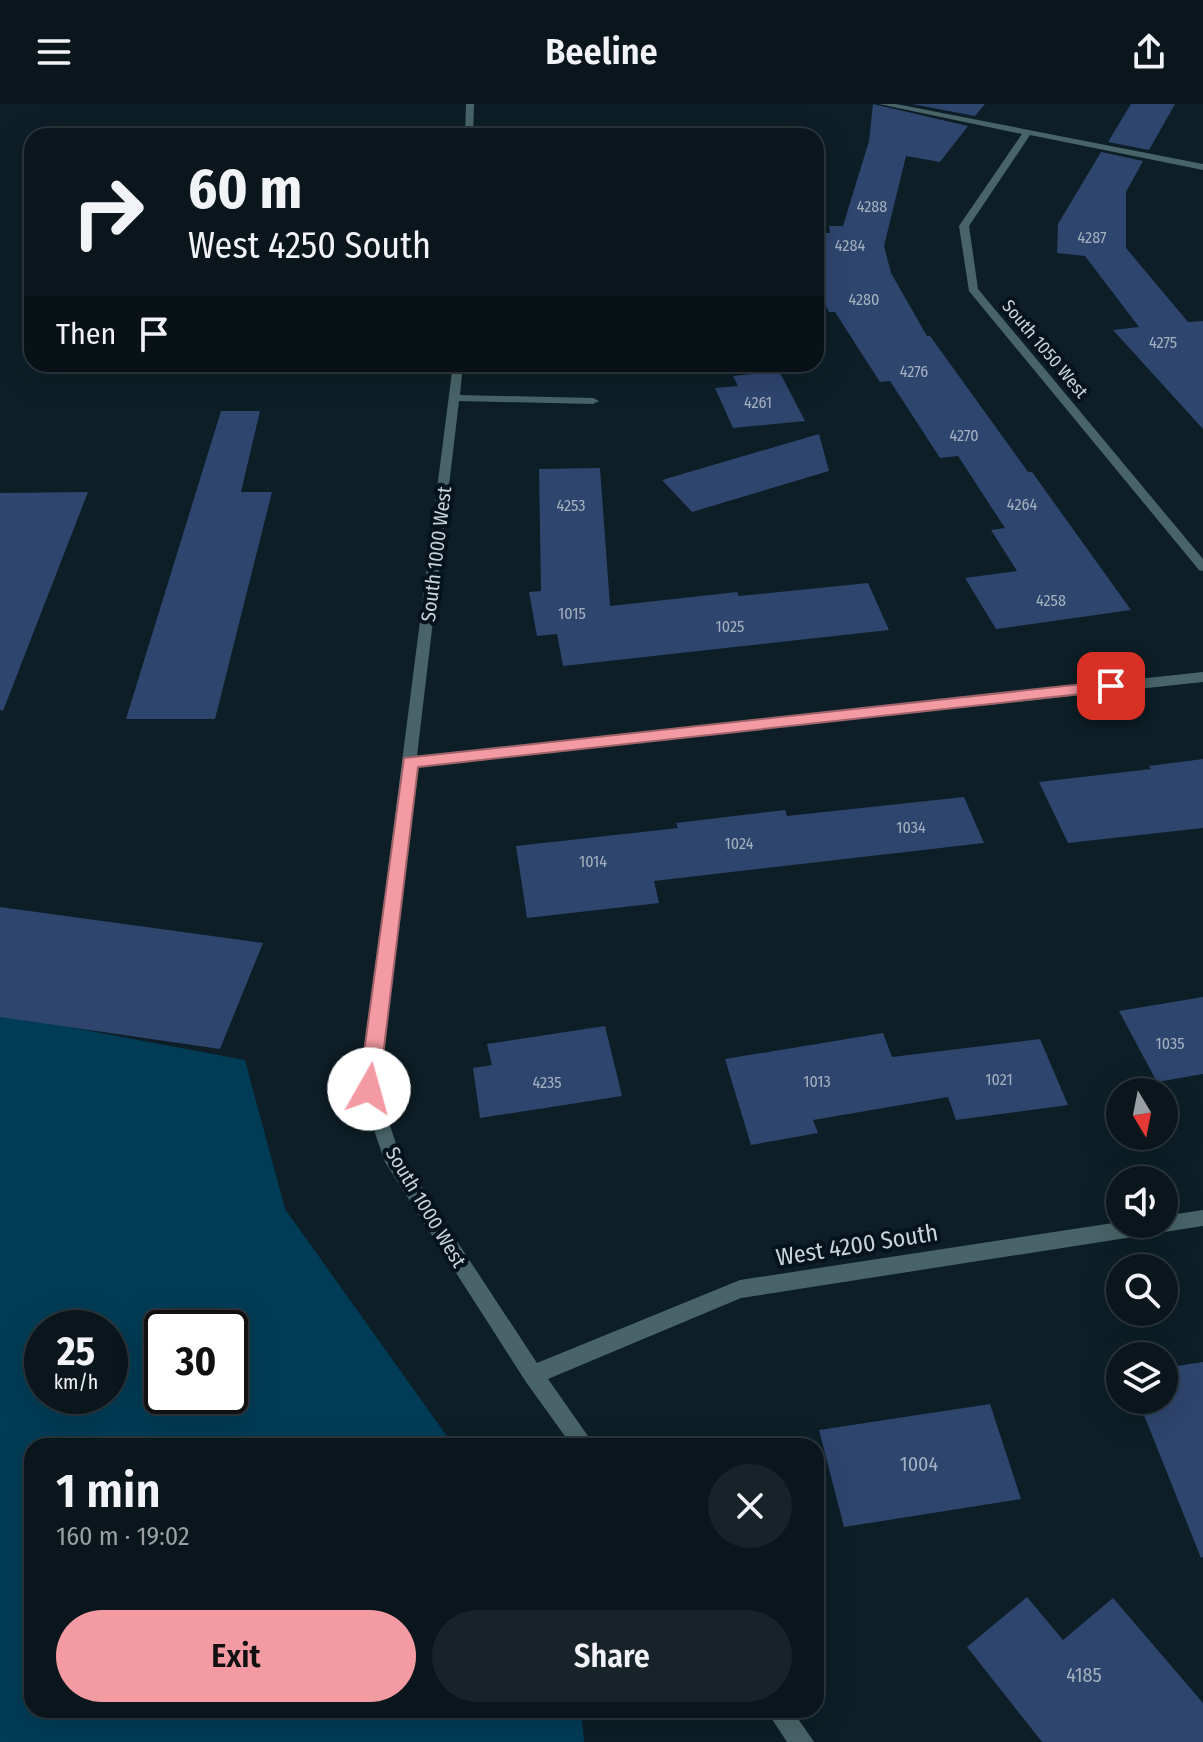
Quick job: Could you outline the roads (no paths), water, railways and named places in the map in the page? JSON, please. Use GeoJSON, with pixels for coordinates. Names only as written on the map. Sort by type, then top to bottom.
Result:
{"type":"FeatureCollection","features":[{"type":"Feature","properties":{"kind":"street"},"geometry":{"type":"LineString","coordinates":[[469,128],[470,104]]}},
{"type":"Feature","properties":{"kind":"street"},"geometry":{"type":"LineString","coordinates":[[883,104],[1203,167]]}},
{"type":"Feature","properties":{"kind":"street","name":"South 1050 West"},"geometry":{"type":"LineString","coordinates":[[1027,133],[964,226],[973,289],[1203,567]]}},
{"type":"Feature","properties":{"kind":"street","name":"South 1000 West"},"geometry":{"type":"LineString","coordinates":[[458,372],[369,1089],[391,1156],[533,1375],[579,1438]]}},
{"type":"Feature","properties":{"kind":"street"},"geometry":{"type":"LineString","coordinates":[[456,398],[593,401]]}},
{"type":"Feature","properties":{"kind":"street"},"geometry":{"type":"LineString","coordinates":[[410,762],[1203,677]]}},
{"type":"Feature","properties":{"kind":"street","name":"West 4200 South"},"geometry":{"type":"LineString","coordinates":[[533,1375],[740,1289],[1203,1218]]}},
{"type":"Feature","properties":{"kind":"street"},"geometry":{"type":"LineString","coordinates":[[784,1718],[802,1742]]}}]}
